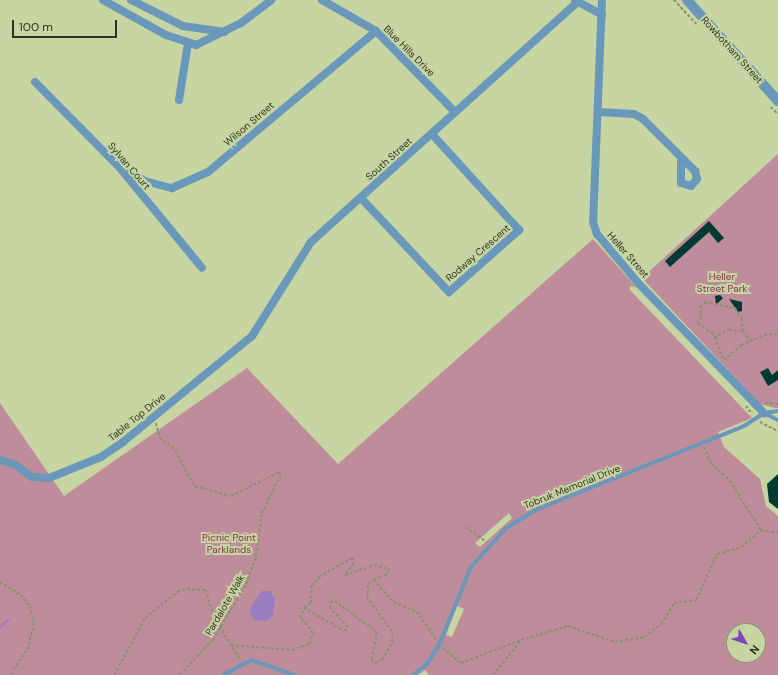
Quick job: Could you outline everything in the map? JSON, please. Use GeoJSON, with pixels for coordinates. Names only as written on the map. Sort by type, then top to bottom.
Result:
{"type":"FeatureCollection","features":[{"type":"Feature","properties":{"kind":"street"},"geometry":{"type":"LineString","coordinates":[[103,0],[188,43],[206,42],[225,32],[271,0]]}},
{"type":"Feature","properties":{"kind":"street"},"geometry":{"type":"LineString","coordinates":[[131,0],[182,26],[225,32]]}},
{"type":"Feature","properties":{"kind":"street","name":"Blue Hills Drive"},"geometry":{"type":"LineString","coordinates":[[322,0],[376,31],[455,112]]}},
{"type":"Feature","properties":{"kind":"street","name":"Heller Street"},"geometry":{"type":"LineString","coordinates":[[602,0],[593,222],[597,234],[639,284],[764,413]]}},
{"type":"Feature","properties":{"kind":"street","name":"Rowbotham Street"},"geometry":{"type":"LineString","coordinates":[[687,0],[778,101]]}},
{"type":"Feature","properties":{"kind":"street"},"geometry":{"type":"LineString","coordinates":[[578,1],[602,15]]}},
{"type":"Feature","properties":{"kind":"street","name":"South Street"},"geometry":{"type":"LineString","coordinates":[[234,353],[264,319],[311,242],[578,1]]}},
{"type":"Feature","properties":{"kind":"street","name":"Wilson Street"},"geometry":{"type":"LineString","coordinates":[[120,168],[144,181],[172,188],[208,172],[376,31]]}},
{"type":"Feature","properties":{"kind":"street"},"geometry":{"type":"LineString","coordinates":[[179,100],[188,43]]}},
{"type":"Feature","properties":{"kind":"street","name":"Sylvan Court"},"geometry":{"type":"LineString","coordinates":[[35,82],[120,168],[202,268]]}},
{"type":"Feature","properties":{"kind":"street"},"geometry":{"type":"LineString","coordinates":[[598,112],[634,114],[643,119],[681,162]]}},
{"type":"Feature","properties":{"kind":"street","name":"Rodway Crescent"},"geometry":{"type":"LineString","coordinates":[[361,198],[449,292],[519,230],[432,134]]}},
{"type":"Feature","properties":{"kind":"street","name":"Table Top Drive"},"geometry":{"type":"LineString","coordinates":[[0,460],[38,479],[63,473],[111,451],[153,416],[234,353]]}},
{"type":"Feature","properties":{"kind":"lane"},"geometry":{"type":"LineString","coordinates":[[764,413],[778,411]]}},
{"type":"Feature","properties":{"kind":"lane","name":"Heller Street"},"geometry":{"type":"LineString","coordinates":[[764,413],[778,420]]}},
{"type":"Feature","properties":{"kind":"lane","name":"Tobruk Memorial Drive"},"geometry":{"type":"LineString","coordinates":[[413,675],[427,664],[439,645],[471,567],[488,544],[521,517],[744,426],[764,413]]}},
{"type":"Feature","properties":{"kind":"lane"},"geometry":{"type":"LineString","coordinates":[[223,675],[244,661],[263,662],[295,675]]}},
{"type":"Feature","properties":{"kind":"path"},"geometry":{"type":"LineString","coordinates":[[727,364],[714,338],[697,324],[701,318],[700,307],[708,301],[735,308],[742,318],[742,332]]}},
{"type":"Feature","properties":{"kind":"path"},"geometry":{"type":"LineString","coordinates":[[714,338],[729,329],[742,332],[751,341]]}},
{"type":"Feature","properties":{"kind":"path"},"geometry":{"type":"LineString","coordinates":[[724,360],[751,341],[778,334]]}},
{"type":"Feature","properties":{"kind":"path"},"geometry":{"type":"LineString","coordinates":[[762,402],[778,404]]}},
{"type":"Feature","properties":{"kind":"path","name":"Pardalote Walk"},"geometry":{"type":"LineString","coordinates":[[153,416],[160,438],[173,447],[195,486],[231,496],[279,472],[281,475],[262,514],[256,558],[246,586],[220,626],[213,640],[180,675]]}},
{"type":"Feature","properties":{"kind":"path"},"geometry":{"type":"LineString","coordinates":[[703,443],[710,463],[730,481],[761,530],[778,533]]}},
{"type":"Feature","properties":{"kind":"path"},"geometry":{"type":"LineString","coordinates":[[466,527],[488,544]]}},
{"type":"Feature","properties":{"kind":"path"},"geometry":{"type":"LineString","coordinates":[[374,580],[394,602],[417,612],[439,645],[462,663],[521,640],[568,626],[615,642],[644,636],[661,624],[674,603],[696,600],[717,554],[741,547],[761,530]]}},
{"type":"Feature","properties":{"kind":"path"},"geometry":{"type":"LineString","coordinates":[[231,645],[292,650],[309,644],[313,633],[300,618],[304,608],[311,603],[312,586],[319,577],[353,557],[354,564],[345,575],[374,566],[389,569],[386,576],[368,583],[367,598],[392,632],[387,652],[375,663],[372,659],[378,637],[373,629],[335,601],[330,602],[330,608],[348,628],[344,631],[304,608]]}},
{"type":"Feature","properties":{"kind":"path"},"geometry":{"type":"LineString","coordinates":[[0,582],[21,595],[30,606],[34,623],[29,647],[11,675]]}},
{"type":"Feature","properties":{"kind":"path"},"geometry":{"type":"LineString","coordinates":[[114,675],[145,618],[177,592],[206,590],[220,626],[235,655],[244,661]]}},
{"type":"Feature","properties":{"kind":"path"},"geometry":{"type":"LineString","coordinates":[[493,675],[521,640]]}},
{"type":"Feature","properties":{"kind":"green space","name":"Heller Street Park"},"geometry":{"type":"Polygon","coordinates":[[[778,154],[778,408],[775,408],[760,404],[642,278],[778,154]]]}},
{"type":"Feature","properties":{"kind":"green space","name":"Picnic Point Parklands"},"geometry":{"type":"Polygon","coordinates":[[[593,239],[636,287],[630,286],[630,290],[752,418],[718,432],[724,447],[760,479],[766,506],[778,516],[778,675],[429,675],[425,670],[418,675],[0,675],[0,403],[64,496],[247,368],[338,464],[593,239]],[[509,513],[475,543],[480,547],[512,518],[509,513]],[[457,606],[446,635],[452,637],[464,609],[457,606]]]}},
{"type":"Feature","properties":{"kind":"shaded area"},"geometry":{"type":"Polygon","coordinates":[[[261,591],[270,591],[275,599],[273,615],[266,621],[254,620],[249,611],[261,591]]]}},
{"type":"Feature","properties":{"kind":"building"},"geometry":{"type":"Polygon","coordinates":[[[709,221],[724,238],[718,243],[709,232],[670,267],[665,261],[709,221]]]}},
{"type":"Feature","properties":{"kind":"building"},"geometry":{"type":"Polygon","coordinates":[[[720,295],[723,298],[716,305],[715,296],[720,295]]]}},
{"type":"Feature","properties":{"kind":"building"},"geometry":{"type":"Polygon","coordinates":[[[729,299],[742,302],[742,311],[738,312],[729,299]]]}},
{"type":"Feature","properties":{"kind":"building"},"geometry":{"type":"Polygon","coordinates":[[[768,368],[772,375],[778,370],[778,380],[768,386],[760,372],[768,368]]]}},
{"type":"Feature","properties":{"kind":"building"},"geometry":{"type":"Polygon","coordinates":[[[778,474],[778,509],[769,502],[767,484],[778,474]]]}},
{"type":"Feature","properties":{"kind":"waterway"},"geometry":{"type":"LineString","coordinates":[[0,627],[8,620]]}}]}
